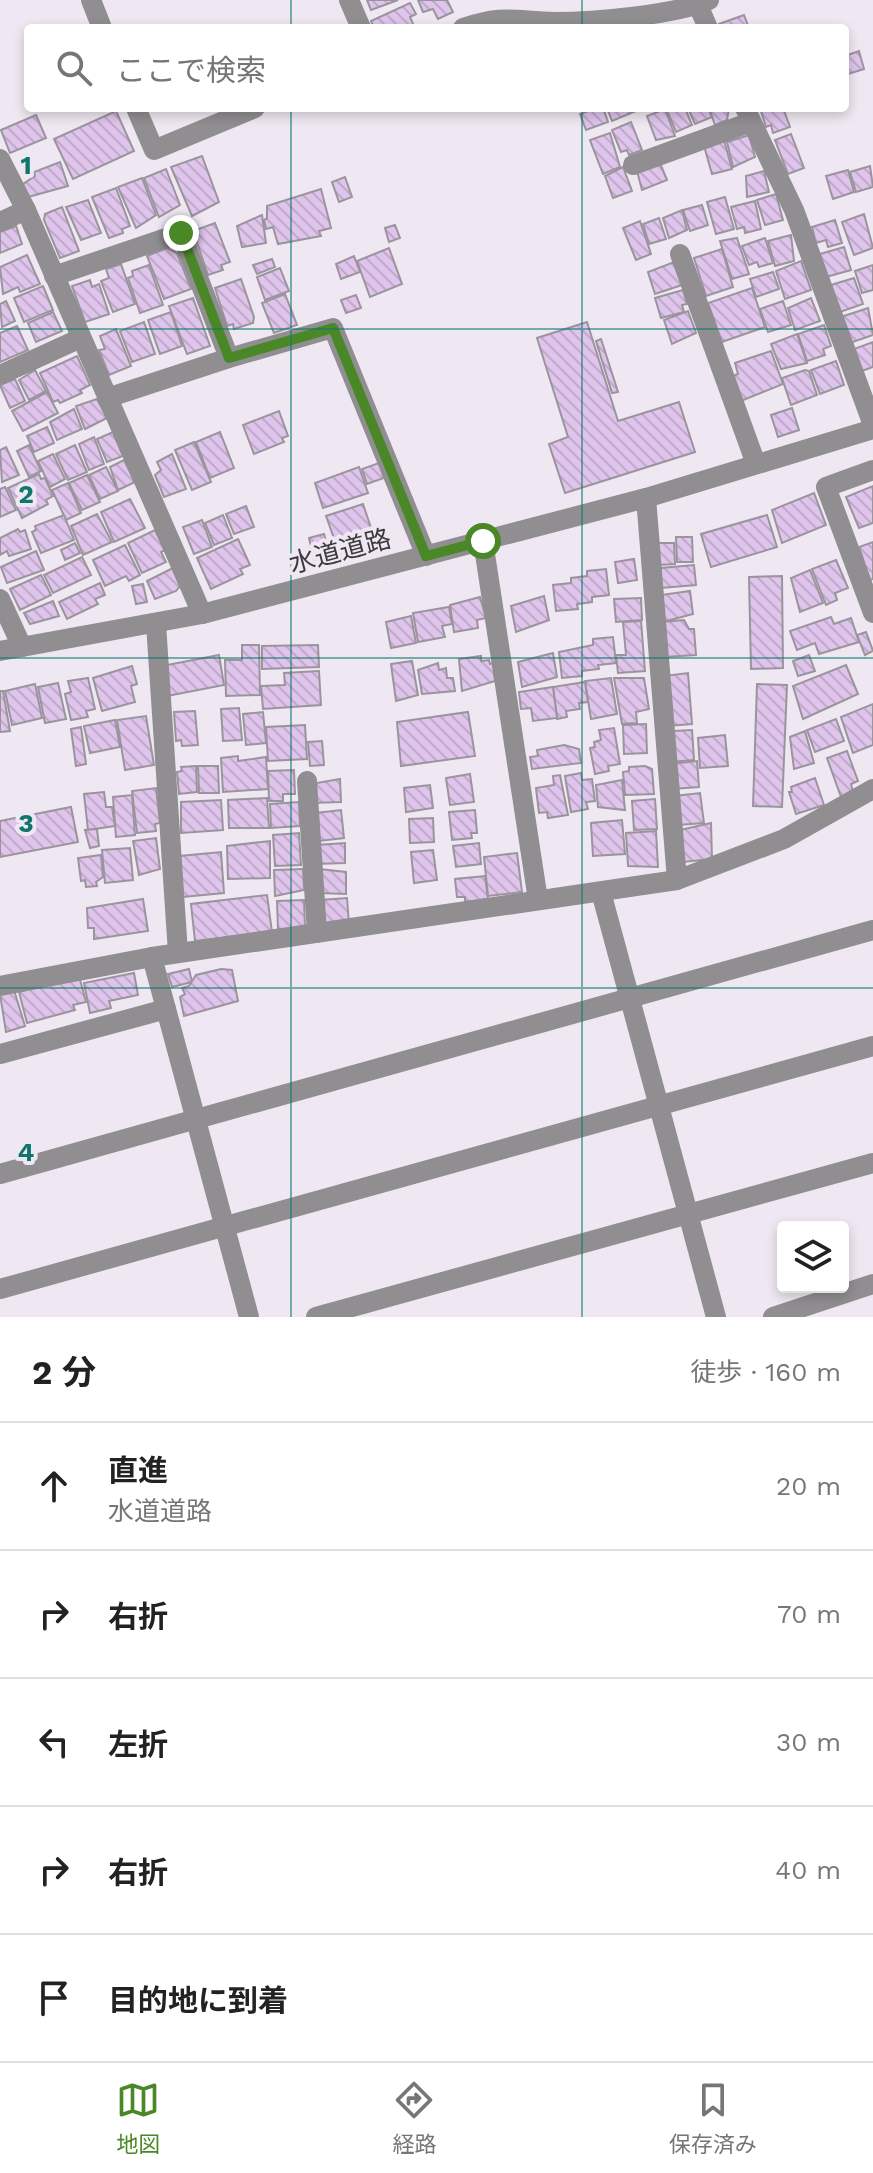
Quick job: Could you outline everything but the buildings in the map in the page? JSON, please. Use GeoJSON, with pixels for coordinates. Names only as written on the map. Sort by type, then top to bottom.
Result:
{"type":"FeatureCollection","features":[{"type":"Feature","properties":{"kind":"street"},"geometry":{"type":"LineString","coordinates":[[91,0],[100,24]]}},
{"type":"Feature","properties":{"kind":"street"},"geometry":{"type":"LineString","coordinates":[[349,0],[359,24]]}},
{"type":"Feature","properties":{"kind":"street"},"geometry":{"type":"LineString","coordinates":[[474,24],[494,17],[555,22],[652,6],[703,3],[707,24]]}},
{"type":"Feature","properties":{"kind":"street"},"geometry":{"type":"LineString","coordinates":[[138,112],[154,150],[245,112]]}},
{"type":"Feature","properties":{"kind":"street"},"geometry":{"type":"LineString","coordinates":[[633,165],[748,115],[794,210],[873,427]]}},
{"type":"Feature","properties":{"kind":"street"},"geometry":{"type":"LineString","coordinates":[[0,159],[26,210],[202,614]]}},
{"type":"Feature","properties":{"kind":"street"},"geometry":{"type":"LineString","coordinates":[[0,222],[26,210]]}},
{"type":"Feature","properties":{"kind":"street"},"geometry":{"type":"LineString","coordinates":[[54,276],[181,233],[229,358]]}},
{"type":"Feature","properties":{"kind":"street"},"geometry":{"type":"LineString","coordinates":[[680,254],[756,464]]}},
{"type":"Feature","properties":{"kind":"street"},"geometry":{"type":"LineString","coordinates":[[107,398],[333,328],[426,556]]}},
{"type":"Feature","properties":{"kind":"street"},"geometry":{"type":"LineString","coordinates":[[0,375],[81,338]]}},
{"type":"Feature","properties":{"kind":"street","name":"水道道路"},"geometry":{"type":"LineString","coordinates":[[0,651],[202,614],[646,498],[873,427]]}},
{"type":"Feature","properties":{"kind":"street"},"geometry":{"type":"LineString","coordinates":[[873,470],[826,487],[873,613]]}},
{"type":"Feature","properties":{"kind":"street"},"geometry":{"type":"LineString","coordinates":[[646,498],[677,880]]}},
{"type":"Feature","properties":{"kind":"street"},"geometry":{"type":"LineString","coordinates":[[483,541],[538,900]]}},
{"type":"Feature","properties":{"kind":"street"},"geometry":{"type":"LineString","coordinates":[[0,599],[22,647]]}},
{"type":"Feature","properties":{"kind":"street"},"geometry":{"type":"LineString","coordinates":[[156,624],[178,953]]}},
{"type":"Feature","properties":{"kind":"street"},"geometry":{"type":"LineString","coordinates":[[307,781],[317,933]]}},
{"type":"Feature","properties":{"kind":"street"},"geometry":{"type":"LineString","coordinates":[[0,986],[152,957],[677,880],[784,839],[873,789]]}},
{"type":"Feature","properties":{"kind":"street"},"geometry":{"type":"LineString","coordinates":[[601,892],[716,1317]]}},
{"type":"Feature","properties":{"kind":"street"},"geometry":{"type":"LineString","coordinates":[[0,1174],[873,930]]}},
{"type":"Feature","properties":{"kind":"street"},"geometry":{"type":"LineString","coordinates":[[152,957],[249,1317]]}},
{"type":"Feature","properties":{"kind":"street"},"geometry":{"type":"LineString","coordinates":[[0,1054],[166,1009]]}},
{"type":"Feature","properties":{"kind":"street"},"geometry":{"type":"LineString","coordinates":[[0,1289],[873,1046]]}},
{"type":"Feature","properties":{"kind":"street"},"geometry":{"type":"LineString","coordinates":[[316,1317],[873,1163]]}},
{"type":"Feature","properties":{"kind":"street"},"geometry":{"type":"LineString","coordinates":[[773,1317],[873,1284]]}},
{"type":"Feature","properties":{"kind":"route"},"geometry":{"type":"LineString","coordinates":[[181,233],[229,358],[333,328],[426,556],[483,541]]}}]}
